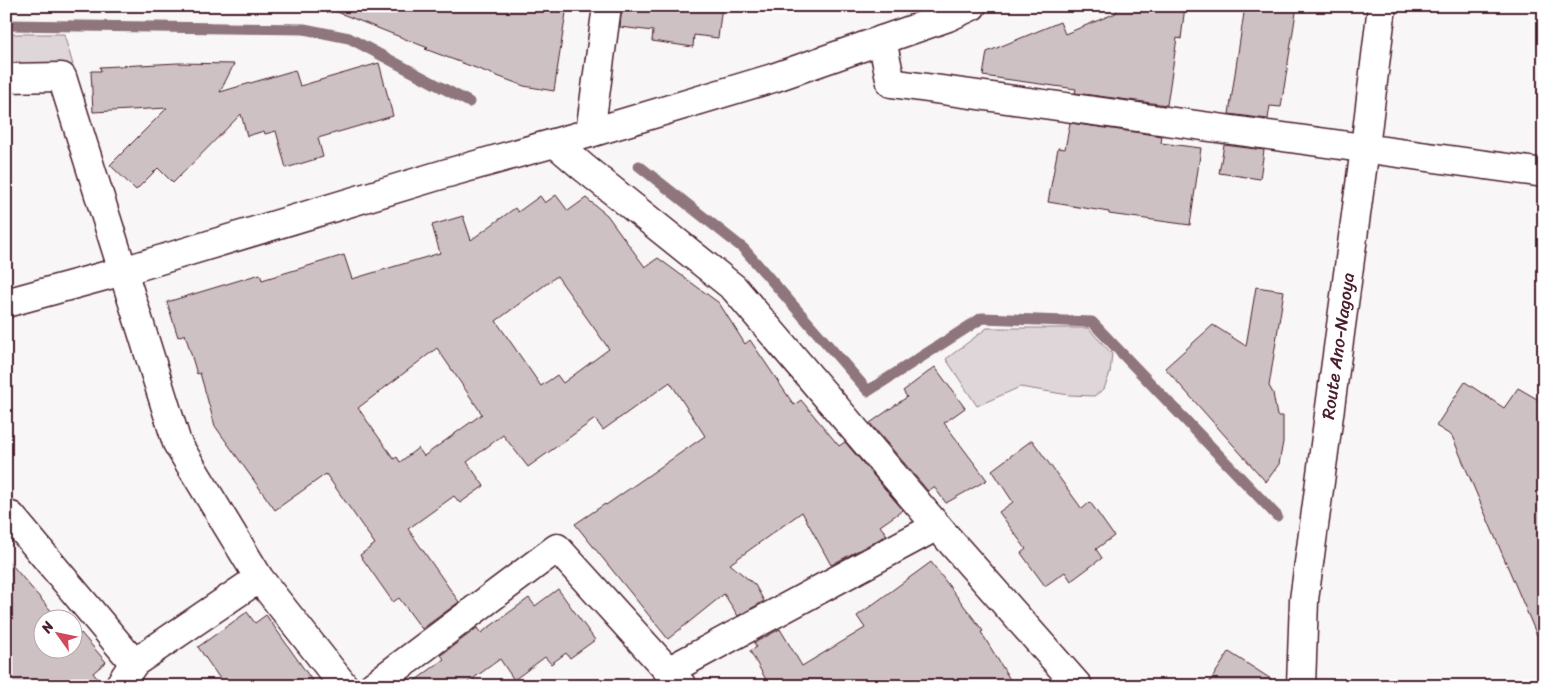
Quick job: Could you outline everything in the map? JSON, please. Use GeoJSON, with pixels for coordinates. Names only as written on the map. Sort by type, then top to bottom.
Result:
{"type":"FeatureCollection","features":[{"type":"Feature","properties":{"kind":"street"},"geometry":{"type":"LineString","coordinates":[[590,133],[607,6]]}},
{"type":"Feature","properties":{"kind":"street"},"geometry":{"type":"LineString","coordinates":[[6,303],[123,271],[435,176],[590,133],[773,78],[948,17],[972,6]]}},
{"type":"Feature","properties":{"kind":"street","name":"Route Ano-Nagoya"},"geometry":{"type":"LineString","coordinates":[[1301,686],[1304,600],[1365,148],[1382,6]]}},
{"type":"Feature","properties":{"kind":"street"},"geometry":{"type":"LineString","coordinates":[[882,40],[891,83],[1544,173]]}},
{"type":"Feature","properties":{"kind":"street"},"geometry":{"type":"LineString","coordinates":[[6,78],[62,77],[177,443],[259,578],[344,686]]}},
{"type":"Feature","properties":{"kind":"street"},"geometry":{"type":"LineString","coordinates":[[555,143],[734,288],[937,526],[1078,686]]}},
{"type":"Feature","properties":{"kind":"street"},"geometry":{"type":"LineString","coordinates":[[6,514],[11,516],[134,663]]}},
{"type":"Feature","properties":{"kind":"street"},"geometry":{"type":"LineString","coordinates":[[373,686],[557,548],[675,678],[937,526]]}},
{"type":"Feature","properties":{"kind":"street"},"geometry":{"type":"LineString","coordinates":[[119,686],[134,663],[259,578]]}},
{"type":"Feature","properties":{"kind":"shaded area"},"geometry":{"type":"Polygon","coordinates":[[[6,34],[64,34],[73,65],[6,66],[6,34]]]}},
{"type":"Feature","properties":{"kind":"shaded area"},"geometry":{"type":"Polygon","coordinates":[[[987,328],[1088,328],[1112,354],[1110,373],[1104,389],[1094,396],[1069,395],[1020,387],[977,406],[946,359],[987,328]]]}},
{"type":"Feature","properties":{"kind":"building"},"geometry":{"type":"Polygon","coordinates":[[[327,6],[567,6],[554,91],[524,86],[425,49],[428,48],[327,8],[327,6]]]}},
{"type":"Feature","properties":{"kind":"building"},"geometry":{"type":"Polygon","coordinates":[[[622,6],[722,6],[718,38],[694,35],[693,47],[652,41],[653,31],[620,27],[622,6]]]}},
{"type":"Feature","properties":{"kind":"building"},"geometry":{"type":"Polygon","coordinates":[[[1117,6],[1185,6],[1181,39],[1177,38],[1167,105],[1075,93],[1076,89],[983,76],[987,52],[1060,22],[1065,34],[1116,13],[1117,6]]]}},
{"type":"Feature","properties":{"kind":"building"},"geometry":{"type":"Polygon","coordinates":[[[1245,6],[1297,6],[1281,107],[1270,106],[1268,119],[1229,114],[1245,6]]]}},
{"type":"Feature","properties":{"kind":"building"},"geometry":{"type":"Polygon","coordinates":[[[178,63],[234,64],[220,92],[295,70],[300,86],[379,63],[393,116],[318,138],[323,157],[286,168],[276,131],[265,134],[264,131],[247,136],[241,114],[173,183],[158,168],[136,190],[110,165],[167,108],[93,112],[91,71],[101,71],[100,67],[178,63]]]}},
{"type":"Feature","properties":{"kind":"building"},"geometry":{"type":"Polygon","coordinates":[[[1070,123],[1162,136],[1161,143],[1201,148],[1190,225],[1109,214],[1109,212],[1048,202],[1058,148],[1065,149],[1070,123]]]}},
{"type":"Feature","properties":{"kind":"building"},"geometry":{"type":"Polygon","coordinates":[[[1224,145],[1264,150],[1260,179],[1219,173],[1224,145]]]}},
{"type":"Feature","properties":{"kind":"building"},"geometry":{"type":"Polygon","coordinates":[[[556,195],[568,211],[586,198],[607,215],[645,267],[658,258],[719,303],[745,344],[750,340],[794,405],[801,400],[839,446],[845,442],[903,510],[880,526],[887,535],[831,565],[802,512],[730,564],[755,585],[764,601],[738,616],[724,594],[668,639],[575,524],[606,505],[705,436],[670,382],[603,430],[595,419],[528,467],[503,435],[467,462],[484,486],[460,503],[454,496],[408,529],[459,602],[422,629],[399,598],[393,602],[360,555],[375,544],[326,474],[275,510],[215,426],[200,373],[197,374],[185,334],[178,337],[167,302],[260,274],[262,280],[344,255],[352,279],[440,253],[432,225],[463,216],[471,240],[515,208],[518,212],[540,196],[545,203],[556,195]],[[557,276],[496,321],[541,386],[557,375],[563,383],[609,349],[557,276]],[[437,348],[358,408],[394,459],[397,457],[400,462],[418,448],[424,456],[482,414],[437,348]]]}},
{"type":"Feature","properties":{"kind":"building"},"geometry":{"type":"Polygon","coordinates":[[[1256,287],[1284,291],[1269,386],[1273,393],[1277,416],[1283,416],[1283,442],[1279,464],[1266,482],[1165,368],[1213,325],[1246,346],[1256,287]]]}},
{"type":"Feature","properties":{"kind":"building"},"geometry":{"type":"Polygon","coordinates":[[[935,367],[965,408],[944,423],[987,480],[946,503],[934,487],[928,491],[870,423],[907,397],[903,391],[935,367]]]}},
{"type":"Feature","properties":{"kind":"building"},"geometry":{"type":"Polygon","coordinates":[[[1465,382],[1504,408],[1518,388],[1544,403],[1544,652],[1452,436],[1436,426],[1465,382]]]}},
{"type":"Feature","properties":{"kind":"building"},"geometry":{"type":"Polygon","coordinates":[[[1032,440],[1082,509],[1090,502],[1114,536],[1096,549],[1102,558],[1071,581],[1065,572],[1045,586],[1021,553],[1026,549],[999,512],[1013,502],[992,470],[1032,440]]]}},
{"type":"Feature","properties":{"kind":"building"},"geometry":{"type":"Polygon","coordinates":[[[6,558],[50,610],[32,610],[32,660],[82,660],[82,634],[106,662],[93,673],[103,686],[6,686],[6,558]]]}},
{"type":"Feature","properties":{"kind":"building"},"geometry":{"type":"Polygon","coordinates":[[[931,562],[983,631],[981,632],[1014,686],[768,686],[750,651],[757,647],[754,643],[780,629],[802,666],[865,628],[857,616],[931,562]]]}},
{"type":"Feature","properties":{"kind":"building"},"geometry":{"type":"Polygon","coordinates":[[[558,589],[595,640],[570,658],[566,653],[551,664],[545,657],[514,680],[500,659],[463,686],[408,686],[444,659],[441,655],[477,628],[481,633],[529,598],[535,606],[558,589]]]}},
{"type":"Feature","properties":{"kind":"building"},"geometry":{"type":"Polygon","coordinates":[[[247,612],[255,623],[266,615],[316,686],[225,686],[198,647],[247,612]]]}},
{"type":"Feature","properties":{"kind":"building"},"geometry":{"type":"Polygon","coordinates":[[[1229,652],[1282,686],[1207,686],[1229,652]]]}},
{"type":"Feature","properties":{"kind":"waterway"},"geometry":{"type":"LineString","coordinates":[[6,25],[304,29],[349,38],[469,102]]}},
{"type":"Feature","properties":{"kind":"waterway"},"geometry":{"type":"LineString","coordinates":[[639,166],[744,249],[868,391],[982,318],[1092,322],[1277,516]]}}]}
